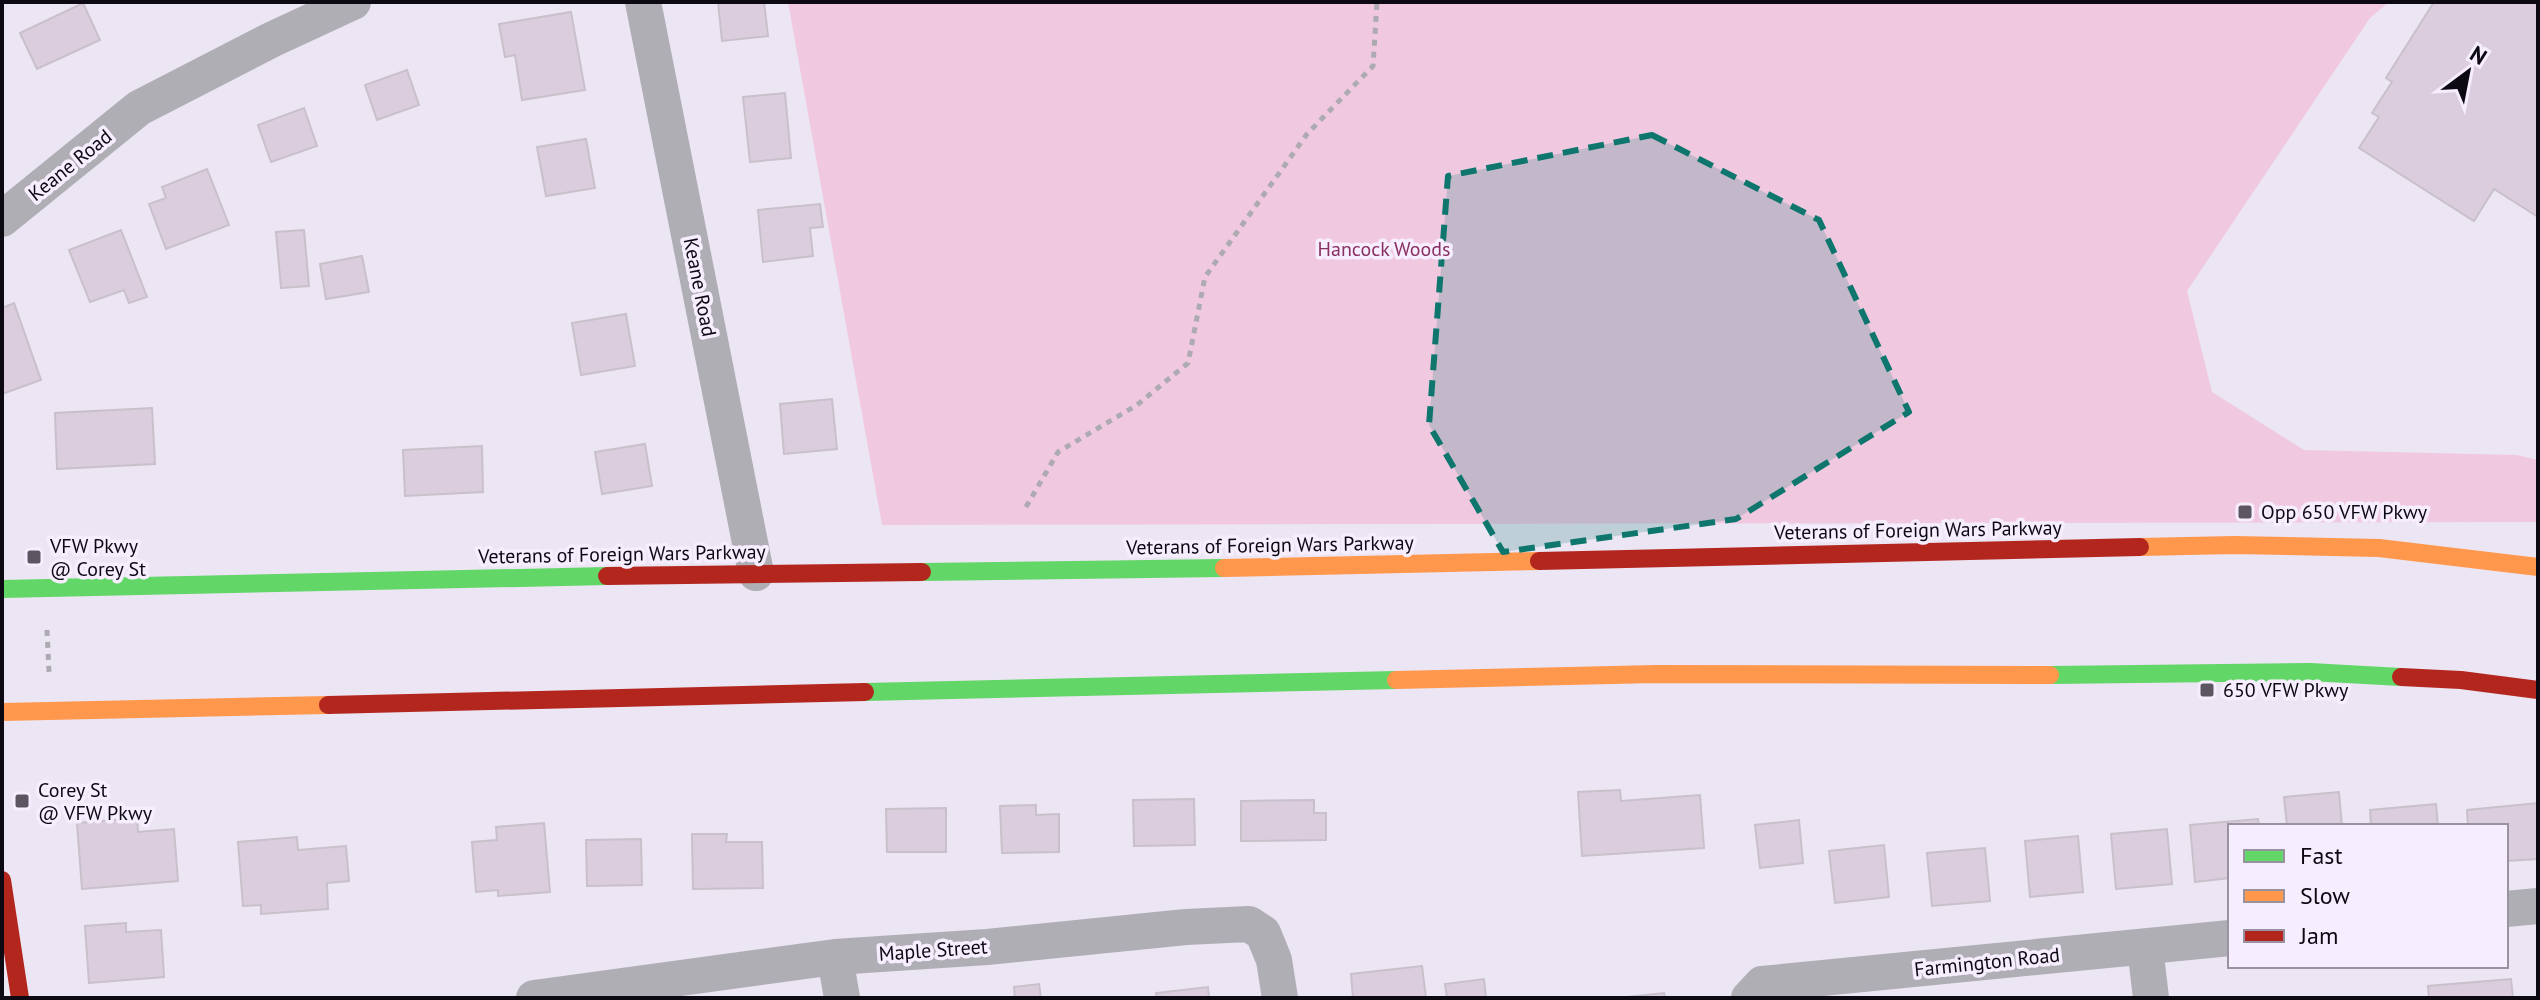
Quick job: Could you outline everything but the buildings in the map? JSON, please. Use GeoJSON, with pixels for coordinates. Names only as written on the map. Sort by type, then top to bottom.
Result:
{"type":"FeatureCollection","features":[{"type":"Feature","properties":{"kind":"main road","name":"Veterans of Foreign Wars Parkway"},"geometry":{"type":"LineString","coordinates":[[2,589],[756,573],[1098,571],[2234,545],[2379,548],[2538,567]]}},
{"type":"Feature","properties":{"kind":"main road"},"geometry":{"type":"LineString","coordinates":[[2,712],[1656,674],[2012,676],[2310,672],[2461,680],[2538,690]]}},
{"type":"Feature","properties":{"kind":"main road"},"geometry":{"type":"LineString","coordinates":[[2,880],[20,998]]}},
{"type":"Feature","properties":{"kind":"street","name":"Keane Road"},"geometry":{"type":"LineString","coordinates":[[2,219],[139,108],[353,2]]}},
{"type":"Feature","properties":{"kind":"street","name":"Keane Road"},"geometry":{"type":"LineString","coordinates":[[643,2],[756,573]]}},
{"type":"Feature","properties":{"kind":"street"},"geometry":{"type":"LineString","coordinates":[[2508,909],[2538,906]]}},
{"type":"Feature","properties":{"kind":"street","name":"Maple Street"},"geometry":{"type":"LineString","coordinates":[[534,998],[835,957],[1249,924],[1263,933],[1274,960],[1280,998]]}},
{"type":"Feature","properties":{"kind":"street","name":"Farmington Road"},"geometry":{"type":"LineString","coordinates":[[1749,998],[1762,984],[2228,938]]}},
{"type":"Feature","properties":{"kind":"street"},"geometry":{"type":"LineString","coordinates":[[2145,947],[2151,998]]}},
{"type":"Feature","properties":{"kind":"street"},"geometry":{"type":"LineString","coordinates":[[835,957],[842,998]]}},
{"type":"Feature","properties":{"kind":"path"},"geometry":{"type":"LineString","coordinates":[[1026,507],[1058,452],[1137,405],[1188,363],[1205,277],[1307,134],[1373,66],[1377,2]]}},
{"type":"Feature","properties":{"kind":"path"},"geometry":{"type":"LineString","coordinates":[[46,626],[50,681]]}},
{"type":"Feature","properties":{"kind":"highlighted area"},"geometry":{"type":"Polygon","coordinates":[[[1652,135],[1819,220],[1909,412],[1736,519],[1503,552],[1429,425],[1448,176],[1652,135]]]}},
{"type":"Feature","properties":{"kind":"green space","name":"Hancock Woods"},"geometry":{"type":"Polygon","coordinates":[[[788,2],[2389,2],[2370,18],[2187,291],[2212,392],[2304,450],[2517,455],[2538,460],[2538,522],[882,525],[788,2]]]}},
{"type":"Feature","properties":{"kind":"traffic: fast"},"geometry":{"type":"LineString","coordinates":[[922,572],[1224,568]]}},
{"type":"Feature","properties":{"kind":"traffic: fast"},"geometry":{"type":"LineString","coordinates":[[2,589],[607,576]]}},
{"type":"Feature","properties":{"kind":"traffic: fast"},"geometry":{"type":"LineString","coordinates":[[2050,675],[2310,672],[2401,677]]}},
{"type":"Feature","properties":{"kind":"traffic: fast"},"geometry":{"type":"LineString","coordinates":[[865,692],[1396,680]]}},
{"type":"Feature","properties":{"kind":"traffic: slow"},"geometry":{"type":"LineString","coordinates":[[2140,547],[2379,548],[2538,567]]}},
{"type":"Feature","properties":{"kind":"traffic: slow"},"geometry":{"type":"LineString","coordinates":[[1224,568],[1539,561]]}},
{"type":"Feature","properties":{"kind":"traffic: slow"},"geometry":{"type":"LineString","coordinates":[[1396,680],[1656,674],[2050,675]]}},
{"type":"Feature","properties":{"kind":"traffic: slow"},"geometry":{"type":"LineString","coordinates":[[2,712],[328,705]]}},
{"type":"Feature","properties":{"kind":"traffic: jam"},"geometry":{"type":"LineString","coordinates":[[1539,561],[2140,547]]}},
{"type":"Feature","properties":{"kind":"traffic: jam"},"geometry":{"type":"LineString","coordinates":[[607,576],[922,572]]}},
{"type":"Feature","properties":{"kind":"traffic: jam"},"geometry":{"type":"LineString","coordinates":[[2401,677],[2461,680],[2538,690]]}},
{"type":"Feature","properties":{"kind":"traffic: jam"},"geometry":{"type":"LineString","coordinates":[[328,705],[865,692]]}},
{"type":"Feature","properties":{"kind":"traffic: jam"},"geometry":{"type":"LineString","coordinates":[[2,880],[20,998]]}},
{"type":"Feature","properties":{"kind":"place","name":"Opp 650 VFW Pkwy"},"geometry":{"type":"Point","coordinates":[2245,512]}},
{"type":"Feature","properties":{"kind":"place","name":"VFW Pkwy @ Corey St"},"geometry":{"type":"Point","coordinates":[34,557]}},
{"type":"Feature","properties":{"kind":"place","name":"650 VFW Pkwy"},"geometry":{"type":"Point","coordinates":[2207,690]}},
{"type":"Feature","properties":{"kind":"place","name":"Corey St @ VFW Pkwy"},"geometry":{"type":"Point","coordinates":[22,801]}}]}
